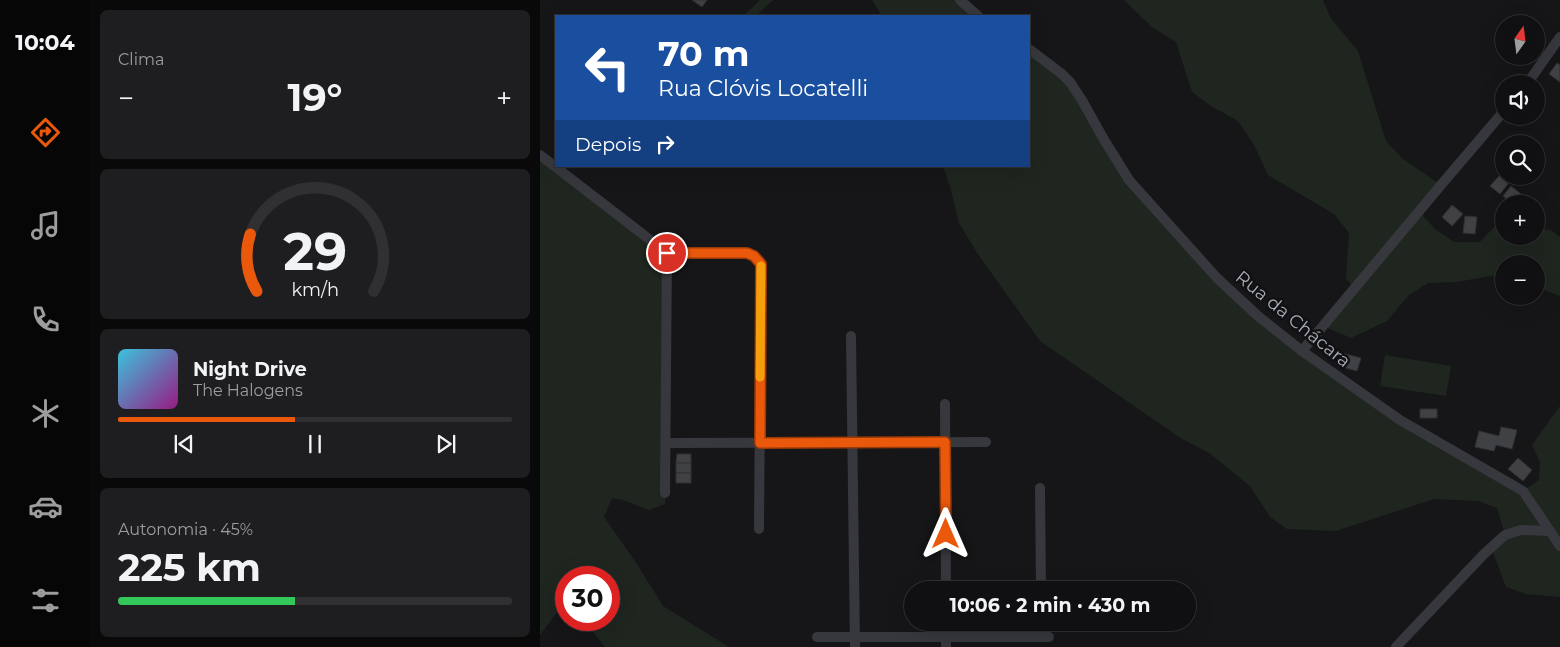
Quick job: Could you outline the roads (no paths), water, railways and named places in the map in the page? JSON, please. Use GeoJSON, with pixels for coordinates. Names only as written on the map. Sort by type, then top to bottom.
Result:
{"type":"FeatureCollection","features":[{"type":"Feature","properties":{"kind":"street"},"geometry":{"type":"LineString","coordinates":[[960,0],[977,15]]}},
{"type":"Feature","properties":{"kind":"street"},"geometry":{"type":"LineString","coordinates":[[1533,75],[1560,37]]}},
{"type":"Feature","properties":{"kind":"street","name":"Rua da Chácara"},"geometry":{"type":"LineString","coordinates":[[1030,50],[1070,82],[1102,138],[1130,180],[1217,278],[1258,316],[1302,351],[1400,420],[1523,492],[1560,546]]}},
{"type":"Feature","properties":{"kind":"street"},"geometry":{"type":"LineString","coordinates":[[1302,351],[1495,122]]}},
{"type":"Feature","properties":{"kind":"street"},"geometry":{"type":"LineString","coordinates":[[540,155],[555,167]]}},
{"type":"Feature","properties":{"kind":"street"},"geometry":{"type":"LineString","coordinates":[[556,167],[667,253],[747,253],[754,256],[761,264],[758,529]]}},
{"type":"Feature","properties":{"kind":"street"},"geometry":{"type":"LineString","coordinates":[[665,493],[667,253]]}},
{"type":"Feature","properties":{"kind":"street"},"geometry":{"type":"LineString","coordinates":[[851,336],[855,642]]}},
{"type":"Feature","properties":{"kind":"street"},"geometry":{"type":"LineString","coordinates":[[945,404],[946,581]]}},
{"type":"Feature","properties":{"kind":"street"},"geometry":{"type":"LineString","coordinates":[[666,443],[986,442]]}},
{"type":"Feature","properties":{"kind":"street"},"geometry":{"type":"LineString","coordinates":[[1040,488],[1041,581]]}},
{"type":"Feature","properties":{"kind":"street"},"geometry":{"type":"LineString","coordinates":[[1396,647],[1484,554],[1505,536],[1521,530],[1550,531]]}},
{"type":"Feature","properties":{"kind":"street"},"geometry":{"type":"LineString","coordinates":[[817,637],[855,642],[946,642],[1045,637],[1043,631]]}}]}
